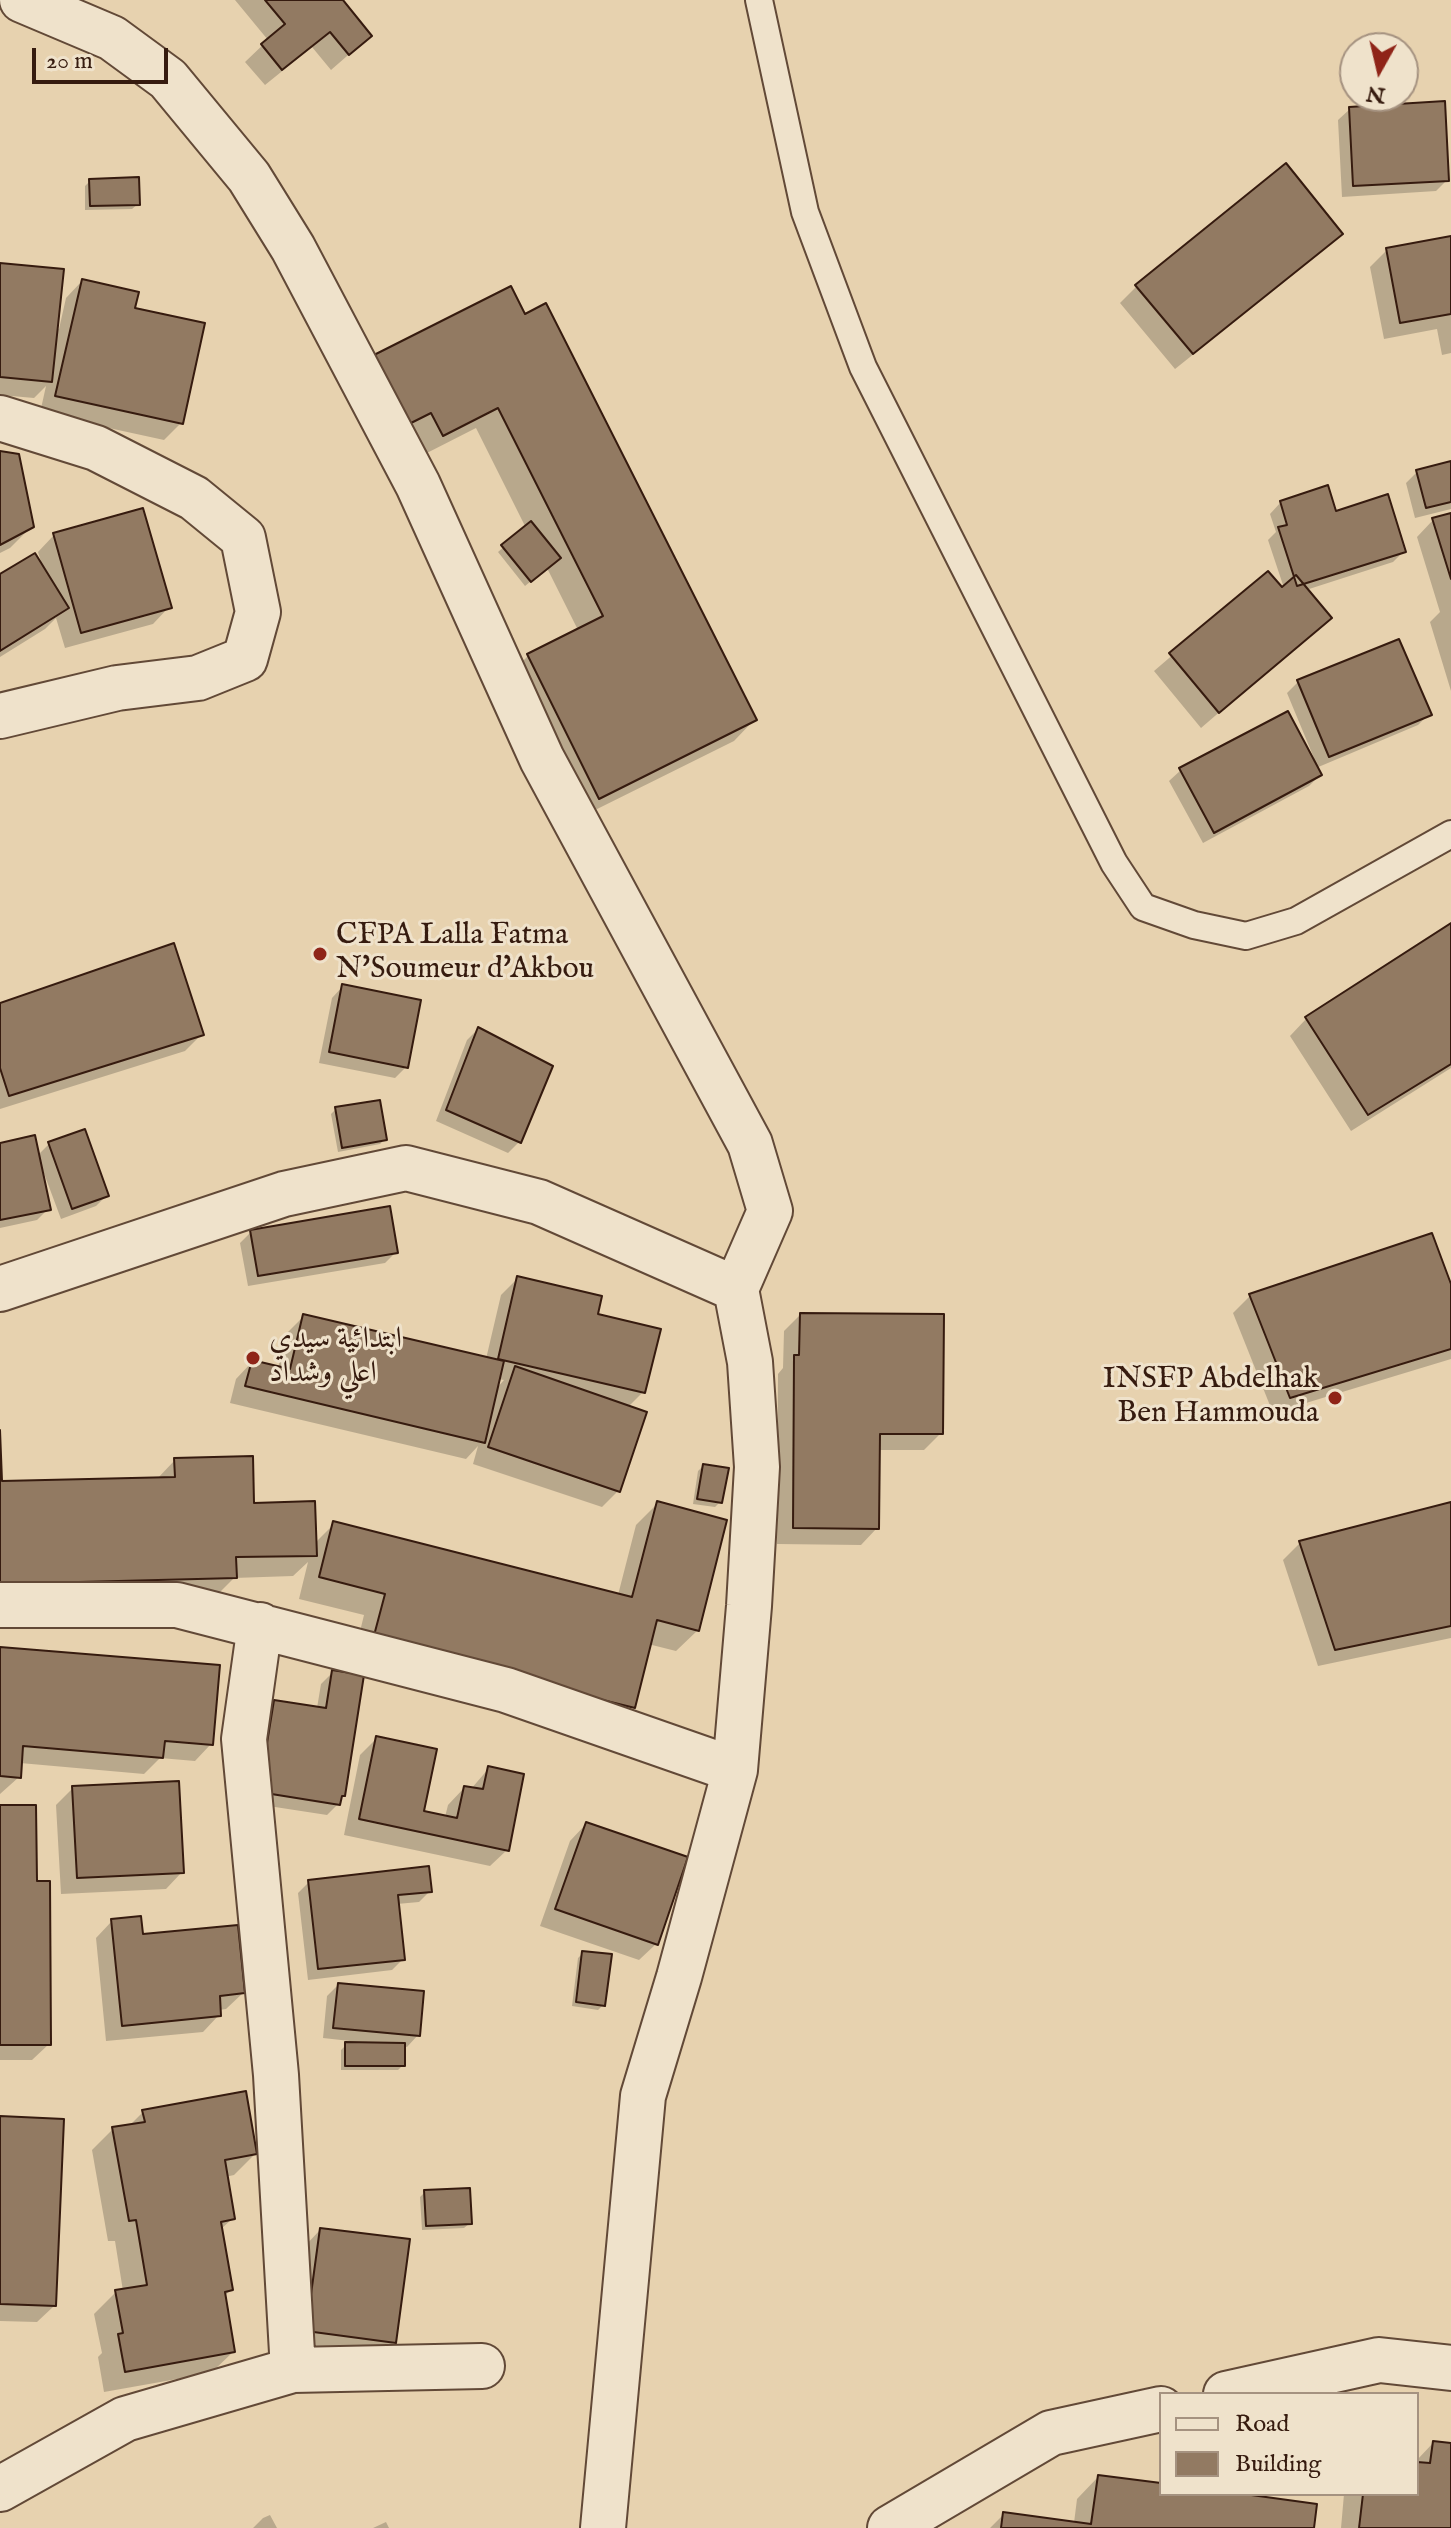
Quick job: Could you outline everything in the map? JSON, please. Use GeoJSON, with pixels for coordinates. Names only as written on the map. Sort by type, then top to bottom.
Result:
{"type":"FeatureCollection","features":[{"type":"Feature","properties":{"kind":"street"},"geometry":{"type":"LineString","coordinates":[[22,0],[112,38],[168,79],[249,177],[293,248],[418,485],[542,759],[750,1144],[770,1211],[736,1289],[750,1362],[757,1467],[735,1770],[643,2096],[603,2528]]}},
{"type":"Feature","properties":{"kind":"street"},"geometry":{"type":"LineString","coordinates":[[0,418],[96,448],[194,498],[243,538],[258,612],[245,659],[234,664],[198,678],[117,688],[0,716]]}},
{"type":"Feature","properties":{"kind":"street"},"geometry":{"type":"LineString","coordinates":[[0,1289],[284,1194],[406,1168],[539,1202],[736,1289]]}},
{"type":"Feature","properties":{"kind":"street"},"geometry":{"type":"LineString","coordinates":[[0,1605],[177,1605],[506,1690],[735,1770]]}},
{"type":"Feature","properties":{"kind":"street"},"geometry":{"type":"LineString","coordinates":[[260,1625],[244,1739],[276,2075],[293,2370]]}},
{"type":"Feature","properties":{"kind":"street"},"geometry":{"type":"LineString","coordinates":[[1235,2392],[1379,2360],[1451,2368]]}},
{"type":"Feature","properties":{"kind":"street"},"geometry":{"type":"LineString","coordinates":[[0,2489],[125,2419],[293,2370],[482,2366]]}},
{"type":"Feature","properties":{"kind":"street"},"geometry":{"type":"LineString","coordinates":[[890,2528],[1051,2433],[1159,2409]]}},
{"type":"Feature","properties":{"kind":"lane"},"geometry":{"type":"LineString","coordinates":[[759,0],[805,212],[863,367],[1114,863],[1143,907],[1194,925],[1246,936],[1296,921],[1451,834]]}},
{"type":"Feature","properties":{"kind":"building"},"geometry":{"type":"Polygon","coordinates":[[[265,0],[343,0],[372,36],[349,55],[330,32],[282,70],[261,44],[285,24],[265,0]]]}},
{"type":"Feature","properties":{"kind":"building"},"geometry":{"type":"Polygon","coordinates":[[[1445,101],[1449,181],[1353,186],[1349,112],[1419,112],[1419,103],[1445,101]]]}},
{"type":"Feature","properties":{"kind":"building"},"geometry":{"type":"Polygon","coordinates":[[[1286,163],[1343,234],[1193,354],[1135,285],[1286,163]]]}},
{"type":"Feature","properties":{"kind":"building"},"geometry":{"type":"Polygon","coordinates":[[[139,177],[140,205],[90,206],[89,179],[139,177]]]}},
{"type":"Feature","properties":{"kind":"building"},"geometry":{"type":"Polygon","coordinates":[[[1451,236],[1451,314],[1400,323],[1386,248],[1451,236]]]}},
{"type":"Feature","properties":{"kind":"building"},"geometry":{"type":"Polygon","coordinates":[[[0,263],[64,269],[52,382],[0,377],[0,263]]]}},
{"type":"Feature","properties":{"kind":"building"},"geometry":{"type":"Polygon","coordinates":[[[82,279],[139,292],[135,308],[205,323],[183,424],[55,396],[82,279]]]}},
{"type":"Feature","properties":{"kind":"building"},"geometry":{"type":"Polygon","coordinates":[[[511,286],[525,314],[546,303],[757,720],[599,799],[527,654],[603,616],[498,408],[443,436],[431,413],[401,428],[366,359],[511,286]]]}},
{"type":"Feature","properties":{"kind":"building"},"geometry":{"type":"Polygon","coordinates":[[[0,451],[19,454],[34,527],[0,545],[0,451]]]}},
{"type":"Feature","properties":{"kind":"building"},"geometry":{"type":"Polygon","coordinates":[[[1451,461],[1451,502],[1426,508],[1416,470],[1451,461]]]}},
{"type":"Feature","properties":{"kind":"building"},"geometry":{"type":"Polygon","coordinates":[[[1328,485],[1336,511],[1388,494],[1406,552],[1297,586],[1278,527],[1287,525],[1280,501],[1328,485]]]}},
{"type":"Feature","properties":{"kind":"building"},"geometry":{"type":"Polygon","coordinates":[[[143,508],[172,608],[81,633],[53,533],[143,508]]]}},
{"type":"Feature","properties":{"kind":"building"},"geometry":{"type":"Polygon","coordinates":[[[1451,513],[1451,579],[1432,518],[1451,513]]]}},
{"type":"Feature","properties":{"kind":"building"},"geometry":{"type":"Polygon","coordinates":[[[531,521],[561,558],[531,582],[501,545],[531,521]]]}},
{"type":"Feature","properties":{"kind":"building"},"geometry":{"type":"Polygon","coordinates":[[[35,553],[69,608],[0,651],[0,574],[35,553]]]}},
{"type":"Feature","properties":{"kind":"building"},"geometry":{"type":"Polygon","coordinates":[[[1268,571],[1282,587],[1296,575],[1332,618],[1219,713],[1169,653],[1268,571]]]}},
{"type":"Feature","properties":{"kind":"building"},"geometry":{"type":"Polygon","coordinates":[[[1399,639],[1432,715],[1329,757],[1297,680],[1399,639]]]}},
{"type":"Feature","properties":{"kind":"building"},"geometry":{"type":"Polygon","coordinates":[[[1288,711],[1322,775],[1214,833],[1179,768],[1288,711]]]}},
{"type":"Feature","properties":{"kind":"building"},"geometry":{"type":"Polygon","coordinates":[[[1451,923],[1451,1064],[1368,1115],[1305,1017],[1451,923]]]}},
{"type":"Feature","properties":{"kind":"building"},"geometry":{"type":"Polygon","coordinates":[[[174,943],[204,1035],[9,1096],[0,1068],[0,1003],[174,943]]]}},
{"type":"Feature","properties":{"kind":"building"},"geometry":{"type":"Polygon","coordinates":[[[342,984],[421,1000],[408,1068],[329,1052],[342,984]]]}},
{"type":"Feature","properties":{"kind":"building"},"geometry":{"type":"Polygon","coordinates":[[[478,1027],[553,1066],[521,1143],[446,1110],[478,1027]]]}},
{"type":"Feature","properties":{"kind":"building"},"geometry":{"type":"Polygon","coordinates":[[[380,1100],[387,1140],[342,1148],[335,1107],[380,1100]]]}},
{"type":"Feature","properties":{"kind":"building"},"geometry":{"type":"Polygon","coordinates":[[[85,1129],[109,1196],[72,1209],[48,1142],[85,1129]]]}},
{"type":"Feature","properties":{"kind":"building"},"geometry":{"type":"Polygon","coordinates":[[[35,1135],[51,1210],[0,1220],[0,1143],[35,1135]]]}},
{"type":"Feature","properties":{"kind":"building"},"geometry":{"type":"Polygon","coordinates":[[[390,1206],[398,1253],[258,1276],[250,1230],[390,1206]]]}},
{"type":"Feature","properties":{"kind":"building"},"geometry":{"type":"Polygon","coordinates":[[[1432,1233],[1451,1284],[1451,1349],[1290,1398],[1249,1294],[1432,1233]]]}},
{"type":"Feature","properties":{"kind":"building"},"geometry":{"type":"Polygon","coordinates":[[[517,1276],[602,1296],[598,1314],[661,1329],[645,1393],[498,1359],[517,1276]]]}},
{"type":"Feature","properties":{"kind":"building"},"geometry":{"type":"Polygon","coordinates":[[[800,1313],[944,1314],[943,1434],[880,1434],[879,1529],[793,1528],[794,1355],[799,1355],[800,1313]]]}},
{"type":"Feature","properties":{"kind":"building"},"geometry":{"type":"Polygon","coordinates":[[[303,1314],[504,1361],[485,1443],[245,1386],[252,1360],[290,1369],[303,1314]]]}},
{"type":"Feature","properties":{"kind":"building"},"geometry":{"type":"Polygon","coordinates":[[[515,1366],[647,1412],[620,1492],[488,1447],[515,1366]]]}},
{"type":"Feature","properties":{"kind":"building"},"geometry":{"type":"Polygon","coordinates":[[[0,1430],[2,1481],[175,1477],[174,1458],[253,1456],[254,1503],[315,1501],[317,1556],[236,1557],[237,1578],[0,1584],[0,1430]]]}},
{"type":"Feature","properties":{"kind":"building"},"geometry":{"type":"Polygon","coordinates":[[[703,1464],[729,1468],[722,1503],[697,1499],[703,1464]]]}},
{"type":"Feature","properties":{"kind":"building"},"geometry":{"type":"Polygon","coordinates":[[[657,1501],[727,1520],[699,1631],[657,1620],[635,1708],[372,1643],[385,1594],[319,1577],[333,1521],[632,1597],[657,1501]]]}},
{"type":"Feature","properties":{"kind":"building"},"geometry":{"type":"Polygon","coordinates":[[[1451,1502],[1451,1626],[1335,1650],[1299,1541],[1451,1502]]]}},
{"type":"Feature","properties":{"kind":"building"},"geometry":{"type":"Polygon","coordinates":[[[0,1647],[220,1665],[213,1745],[165,1741],[163,1758],[23,1746],[21,1778],[0,1776],[0,1647]]]}},
{"type":"Feature","properties":{"kind":"building"},"geometry":{"type":"Polygon","coordinates":[[[332,1670],[364,1675],[345,1796],[342,1796],[340,1805],[259,1792],[274,1700],[326,1708],[332,1670]]]}},
{"type":"Feature","properties":{"kind":"building"},"geometry":{"type":"Polygon","coordinates":[[[376,1736],[437,1749],[424,1811],[457,1818],[464,1786],[483,1789],[488,1766],[524,1774],[509,1851],[359,1819],[376,1736]]]}},
{"type":"Feature","properties":{"kind":"building"},"geometry":{"type":"Polygon","coordinates":[[[179,1781],[184,1873],[77,1878],[72,1786],[179,1781]]]}},
{"type":"Feature","properties":{"kind":"building"},"geometry":{"type":"Polygon","coordinates":[[[0,1805],[36,1805],[37,1881],[50,1881],[51,2045],[0,2045],[0,1805]]]}},
{"type":"Feature","properties":{"kind":"building"},"geometry":{"type":"Polygon","coordinates":[[[586,1822],[688,1857],[658,1945],[555,1909],[586,1822]]]}},
{"type":"Feature","properties":{"kind":"building"},"geometry":{"type":"Polygon","coordinates":[[[429,1866],[432,1892],[398,1895],[405,1960],[318,1969],[308,1880],[429,1866]]]}},
{"type":"Feature","properties":{"kind":"building"},"geometry":{"type":"Polygon","coordinates":[[[141,1916],[143,1934],[238,1925],[245,1993],[220,1996],[221,2016],[122,2026],[111,1919],[141,1916]]]}},
{"type":"Feature","properties":{"kind":"building"},"geometry":{"type":"Polygon","coordinates":[[[582,1951],[612,1954],[605,2006],[576,2002],[582,1951]]]}},
{"type":"Feature","properties":{"kind":"building"},"geometry":{"type":"Polygon","coordinates":[[[338,1983],[424,1991],[420,2036],[333,2028],[338,1983]]]}},
{"type":"Feature","properties":{"kind":"building"},"geometry":{"type":"Polygon","coordinates":[[[345,2042],[405,2043],[405,2066],[345,2066],[345,2042]]]}},
{"type":"Feature","properties":{"kind":"building"},"geometry":{"type":"Polygon","coordinates":[[[246,2091],[257,2154],[225,2160],[235,2219],[221,2222],[233,2290],[225,2292],[235,2352],[125,2372],[118,2334],[123,2333],[115,2290],[147,2285],[136,2220],[129,2221],[112,2127],[145,2122],[142,2110],[246,2091]]]}},
{"type":"Feature","properties":{"kind":"building"},"geometry":{"type":"Polygon","coordinates":[[[0,2116],[64,2119],[56,2306],[0,2304],[0,2116]]]}},
{"type":"Feature","properties":{"kind":"building"},"geometry":{"type":"Polygon","coordinates":[[[470,2188],[472,2224],[426,2226],[424,2190],[470,2188]]]}},
{"type":"Feature","properties":{"kind":"building"},"geometry":{"type":"Polygon","coordinates":[[[320,2228],[410,2239],[396,2343],[306,2331],[320,2228]]]}},
{"type":"Feature","properties":{"kind":"building"},"geometry":{"type":"Polygon","coordinates":[[[1433,2441],[1451,2443],[1451,2528],[1359,2528],[1363,2496],[1419,2496],[1419,2462],[1430,2463],[1433,2441]]]}},
{"type":"Feature","properties":{"kind":"building"},"geometry":{"type":"Polygon","coordinates":[[[1098,2475],[1159,2483],[1159,2496],[1259,2496],[1317,2504],[1314,2528],[1001,2528],[1003,2512],[1091,2524],[1098,2475]]]}},
{"type":"Feature","properties":{"kind":"place","name":"CFPA Lalla Fatma N'Soumeur d'Akbou"},"geometry":{"type":"Point","coordinates":[320,954]}},
{"type":"Feature","properties":{"kind":"place","name":"ابتدائية سيدي اعلي وشداد"},"geometry":{"type":"Point","coordinates":[253,1358]}},
{"type":"Feature","properties":{"kind":"place","name":"INSFP Abdelhak Ben Hammouda"},"geometry":{"type":"Point","coordinates":[1335,1398]}}]}
